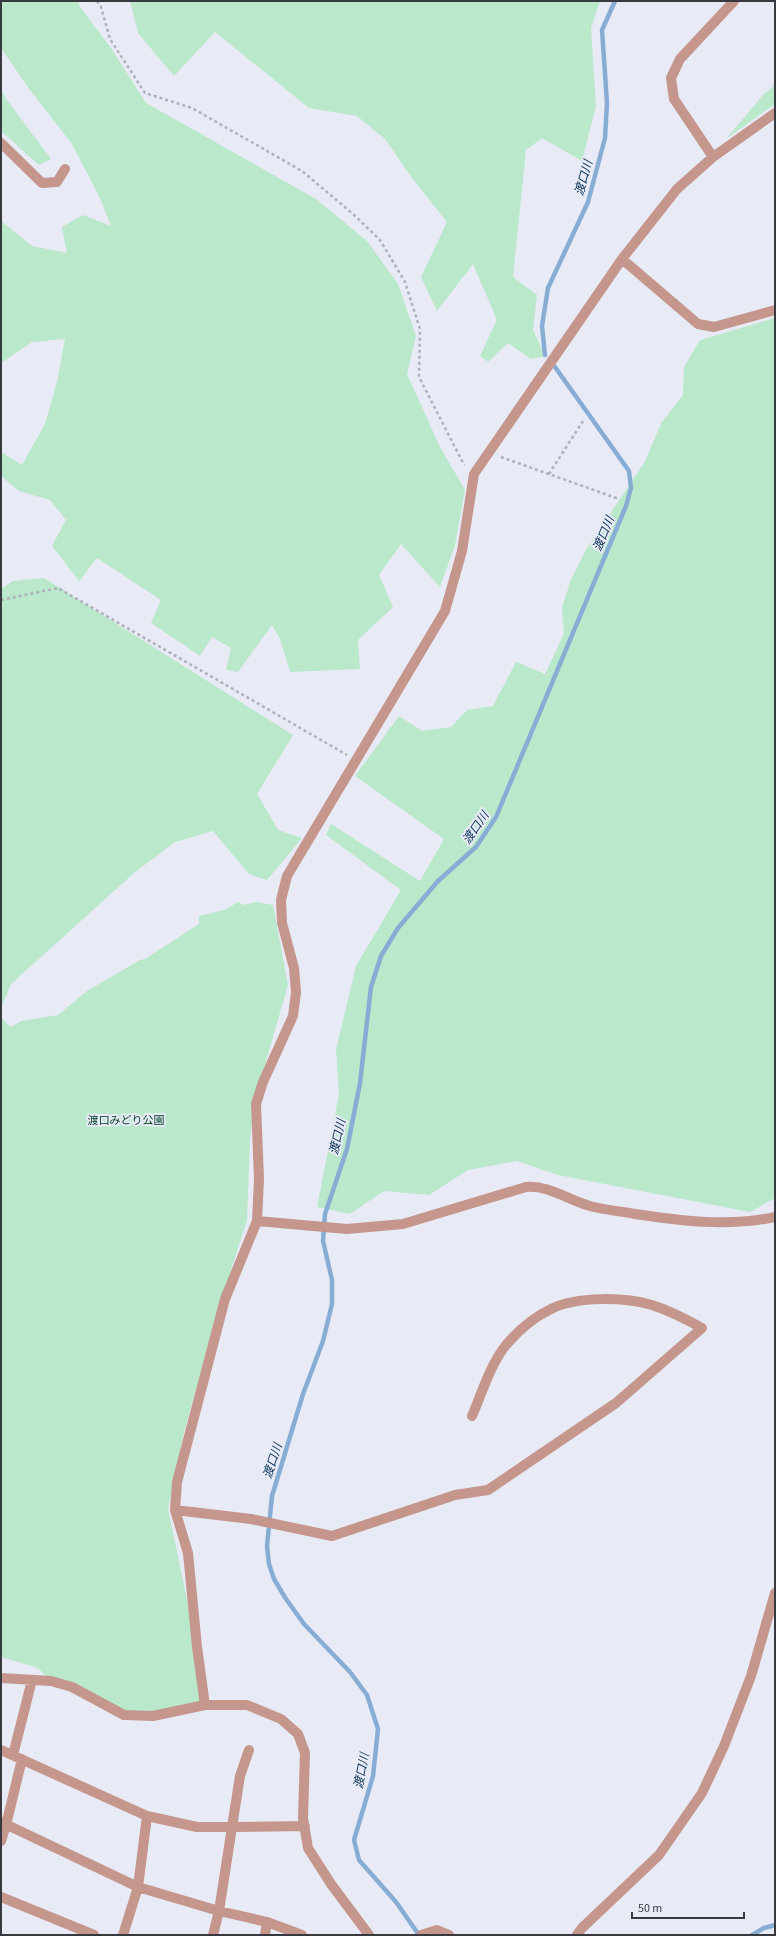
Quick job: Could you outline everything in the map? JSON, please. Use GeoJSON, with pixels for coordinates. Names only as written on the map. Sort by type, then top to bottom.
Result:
{"type":"FeatureCollection","features":[{"type":"Feature","properties":{"kind":"street"},"geometry":{"type":"LineString","coordinates":[[713,157],[674,99],[671,78],[680,59],[734,1]]}},
{"type":"Feature","properties":{"kind":"street"},"geometry":{"type":"LineString","coordinates":[[205,1705],[197,1647],[188,1554],[175,1510],[177,1482],[225,1299],[257,1221],[260,1180],[256,1104],[263,1082],[293,1016],[296,992],[294,968],[282,923],[281,900],[287,876],[445,611],[462,551],[474,474],[622,259],[677,189],[713,157],[775,113]]}},
{"type":"Feature","properties":{"kind":"street"},"geometry":{"type":"LineString","coordinates":[[1,143],[42,183],[57,182],[65,169]]}},
{"type":"Feature","properties":{"kind":"street"},"geometry":{"type":"LineString","coordinates":[[622,259],[698,324],[714,327],[775,310]]}},
{"type":"Feature","properties":{"kind":"street"},"geometry":{"type":"LineString","coordinates":[[257,1221],[317,1227],[347,1228],[403,1224],[526,1187],[537,1186],[590,1206],[681,1221],[717,1223],[755,1221],[775,1218]]}},
{"type":"Feature","properties":{"kind":"street"},"geometry":{"type":"LineString","coordinates":[[175,1510],[252,1518],[332,1536],[455,1494],[488,1490],[616,1403],[702,1328],[678,1315],[651,1305],[615,1299],[576,1302],[551,1309],[522,1328],[505,1346],[492,1369],[472,1416]]}},
{"type":"Feature","properties":{"kind":"street"},"geometry":{"type":"LineString","coordinates":[[577,1935],[582,1928],[659,1854],[702,1792],[724,1746],[751,1676],[775,1593]]}},
{"type":"Feature","properties":{"kind":"street"},"geometry":{"type":"LineString","coordinates":[[1,1678],[51,1681],[72,1687],[124,1715],[153,1716],[205,1705],[247,1705],[281,1719],[298,1734],[306,1753],[305,1826],[308,1848],[331,1884],[369,1935]]}},
{"type":"Feature","properties":{"kind":"street"},"geometry":{"type":"LineString","coordinates":[[1,1841],[32,1680]]}},
{"type":"Feature","properties":{"kind":"street"},"geometry":{"type":"LineString","coordinates":[[1,1750],[147,1816],[197,1826],[305,1826]]}},
{"type":"Feature","properties":{"kind":"street"},"geometry":{"type":"LineString","coordinates":[[213,1935],[219,1911],[240,1776],[249,1750]]}},
{"type":"Feature","properties":{"kind":"street"},"geometry":{"type":"LineString","coordinates":[[123,1935],[138,1887],[147,1816]]}},
{"type":"Feature","properties":{"kind":"street"},"geometry":{"type":"LineString","coordinates":[[4,1824],[138,1887],[219,1911],[266,1922],[302,1935]]}},
{"type":"Feature","properties":{"kind":"street"},"geometry":{"type":"LineString","coordinates":[[1,1897],[94,1935]]}},
{"type":"Feature","properties":{"kind":"street"},"geometry":{"type":"LineString","coordinates":[[264,1935],[266,1922]]}},
{"type":"Feature","properties":{"kind":"street"},"geometry":{"type":"LineString","coordinates":[[424,1934],[437,1930],[449,1935]]}},
{"type":"Feature","properties":{"kind":"path"},"geometry":{"type":"LineString","coordinates":[[97,1],[101,7],[110,39],[145,93],[192,108],[302,171],[353,214],[380,240],[405,282],[420,329],[419,377],[462,461],[474,474]]}},
{"type":"Feature","properties":{"kind":"path"},"geometry":{"type":"LineString","coordinates":[[549,474],[582,421]]}},
{"type":"Feature","properties":{"kind":"path"},"geometry":{"type":"LineString","coordinates":[[489,453],[619,499]]}},
{"type":"Feature","properties":{"kind":"path"},"geometry":{"type":"LineString","coordinates":[[1,600],[58,588],[355,760]]}},
{"type":"Feature","properties":{"kind":"green space"},"geometry":{"type":"Polygon","coordinates":[[[1,1],[78,1],[80,7],[111,48],[146,103],[316,199],[367,241],[398,284],[416,336],[407,374],[440,447],[465,490],[455,545],[440,587],[401,544],[379,575],[393,607],[358,640],[360,669],[290,672],[280,639],[272,625],[238,672],[226,670],[231,648],[212,637],[200,656],[151,623],[161,600],[97,558],[79,581],[52,546],[66,520],[50,500],[19,491],[1,476],[1,452],[22,465],[45,424],[57,382],[65,339],[32,342],[1,363],[1,221],[32,246],[67,253],[62,227],[83,215],[111,226],[100,198],[72,144],[30,90],[1,48],[1,1]]]}},
{"type":"Feature","properties":{"kind":"green space"},"geometry":{"type":"Polygon","coordinates":[[[130,1],[600,1],[591,28],[596,106],[582,161],[542,138],[526,150],[513,277],[537,295],[533,330],[545,356],[531,359],[508,343],[488,362],[480,356],[497,320],[473,264],[437,311],[421,277],[447,222],[412,178],[385,139],[357,116],[309,108],[215,32],[174,76],[138,33],[130,1]]]}},
{"type":"Feature","properties":{"kind":"green space"},"geometry":{"type":"Polygon","coordinates":[[[775,85],[775,104],[726,139],[764,94],[775,85]]]}},
{"type":"Feature","properties":{"kind":"green space"},"geometry":{"type":"Polygon","coordinates":[[[1,90],[51,159],[39,165],[1,131],[1,90]]]}},
{"type":"Feature","properties":{"kind":"green space"},"geometry":{"type":"Polygon","coordinates":[[[775,318],[775,1198],[750,1212],[558,1175],[517,1161],[468,1170],[429,1195],[384,1191],[350,1214],[317,1207],[339,1094],[336,1050],[356,966],[401,890],[326,835],[331,824],[420,881],[444,839],[355,776],[399,716],[422,731],[451,727],[467,710],[493,706],[516,662],[545,674],[564,634],[562,608],[570,582],[586,550],[644,463],[662,422],[683,395],[684,367],[700,340],[775,318]]]}},
{"type":"Feature","properties":{"kind":"green space"},"geometry":{"type":"Polygon","coordinates":[[[44,578],[293,735],[257,794],[278,830],[302,838],[267,880],[249,874],[213,831],[175,842],[134,873],[11,984],[1,1008],[1,589],[13,581],[44,578]]]}},
{"type":"Feature","properties":{"kind":"green space","name":"渡口みどり公園"},"geometry":{"type":"Polygon","coordinates":[[[238,902],[244,905],[256,902],[273,905],[288,985],[254,1103],[250,1140],[247,1220],[218,1311],[184,1432],[168,1509],[197,1647],[205,1705],[127,1715],[51,1681],[38,1668],[1,1657],[1,1018],[11,1027],[21,1021],[58,1015],[87,991],[140,960],[145,959],[199,924],[199,916],[224,910],[238,902]]]}},
{"type":"Feature","properties":{"kind":"waterway","name":"渡口川"},"geometry":{"type":"LineString","coordinates":[[545,355],[542,326],[548,288],[588,202],[605,138],[607,103],[602,30],[615,1]]}},
{"type":"Feature","properties":{"kind":"waterway","name":"渡口川"},"geometry":{"type":"LineString","coordinates":[[419,1935],[396,1902],[359,1860],[354,1840],[373,1776],[378,1729],[367,1695],[350,1672],[304,1624],[286,1599],[274,1579],[269,1564],[267,1546],[272,1496],[303,1394],[323,1341],[332,1304],[332,1280],[323,1241],[325,1214],[347,1149],[360,1083],[371,987],[381,956],[398,928],[438,881],[476,847],[496,817],[626,506],[631,488],[629,471],[555,367]]}},
{"type":"Feature","properties":{"kind":"waterway"},"geometry":{"type":"LineString","coordinates":[[752,1935],[764,1928],[775,1925]]}}]}
